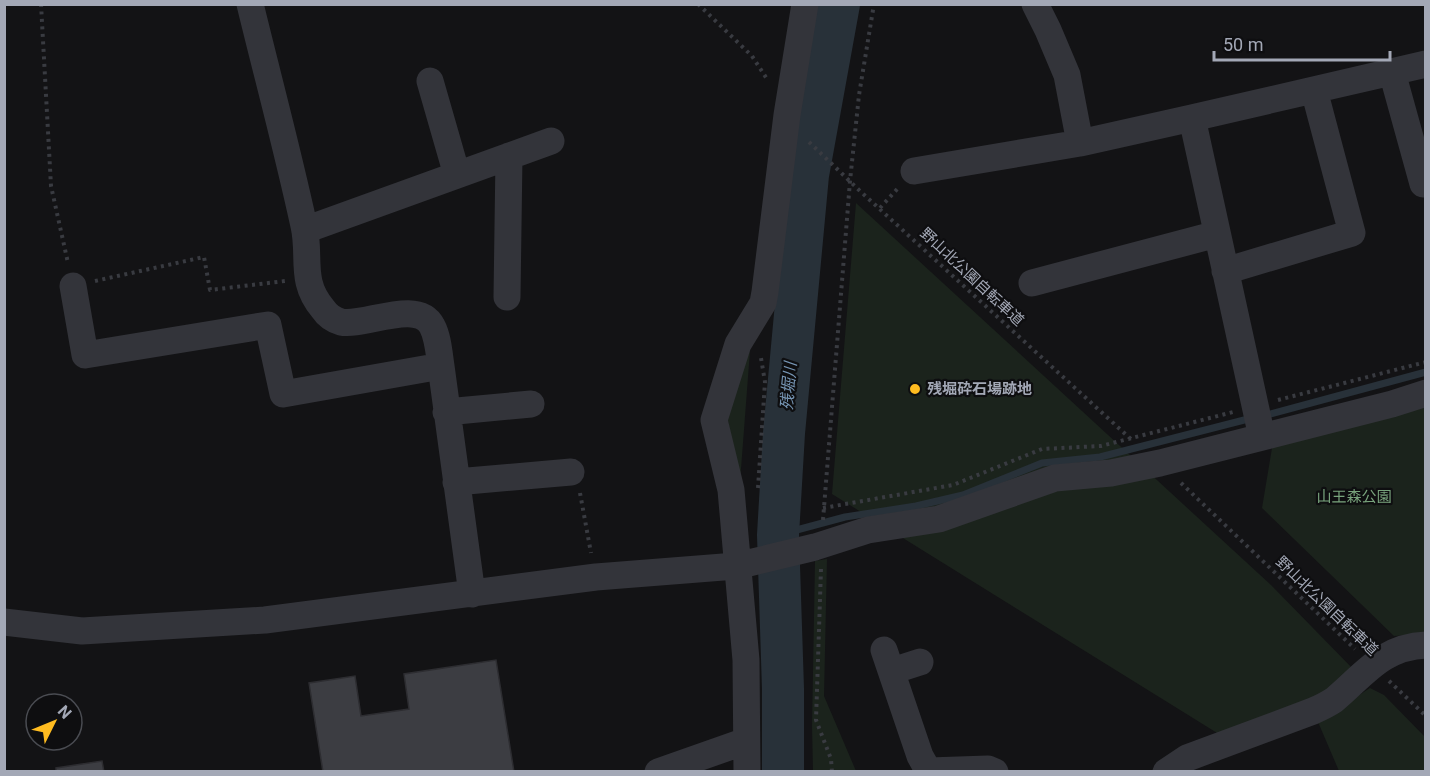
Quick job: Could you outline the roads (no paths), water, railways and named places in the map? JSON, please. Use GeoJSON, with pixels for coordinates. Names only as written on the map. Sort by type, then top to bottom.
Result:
{"type":"FeatureCollection","features":[{"type":"Feature","properties":{"kind":"street"},"geometry":{"type":"LineString","coordinates":[[250,4],[305,230],[307,278],[321,308],[330,316],[343,322],[396,315],[420,315],[431,324],[438,344],[472,594]]}},
{"type":"Feature","properties":{"kind":"street"},"geometry":{"type":"LineString","coordinates":[[747,771],[745,565],[731,490],[714,420],[738,344],[763,303],[787,115],[805,4]]}},
{"type":"Feature","properties":{"kind":"street"},"geometry":{"type":"LineString","coordinates":[[1035,4],[1067,75],[1080,143]]}},
{"type":"Feature","properties":{"kind":"street"},"geometry":{"type":"LineString","coordinates":[[906,180],[1192,118],[1425,64]]}},
{"type":"Feature","properties":{"kind":"street"},"geometry":{"type":"LineString","coordinates":[[1392,72],[1423,184]]}},
{"type":"Feature","properties":{"kind":"street"},"geometry":{"type":"LineString","coordinates":[[430,81],[457,175]]}},
{"type":"Feature","properties":{"kind":"street"},"geometry":{"type":"LineString","coordinates":[[1225,271],[1352,233],[1314,90]]}},
{"type":"Feature","properties":{"kind":"street"},"geometry":{"type":"LineString","coordinates":[[1192,118],[1257,419]]}},
{"type":"Feature","properties":{"kind":"street"},"geometry":{"type":"LineString","coordinates":[[305,230],[551,141]]}},
{"type":"Feature","properties":{"kind":"street"},"geometry":{"type":"LineString","coordinates":[[507,297],[510,156]]}},
{"type":"Feature","properties":{"kind":"street"},"geometry":{"type":"LineString","coordinates":[[1032,283],[1217,234]]}},
{"type":"Feature","properties":{"kind":"street"},"geometry":{"type":"LineString","coordinates":[[73,286],[86,355],[268,325],[283,394],[441,366]]}},
{"type":"Feature","properties":{"kind":"street"},"geometry":{"type":"LineString","coordinates":[[4,622],[82,631],[254,621],[596,578],[818,557],[868,530],[939,519],[1055,478],[1112,473],[1160,463],[1257,419],[1392,404],[1425,393]]}},
{"type":"Feature","properties":{"kind":"street"},"geometry":{"type":"LineString","coordinates":[[446,411],[531,404]]}},
{"type":"Feature","properties":{"kind":"street"},"geometry":{"type":"LineString","coordinates":[[456,482],[571,472]]}},
{"type":"Feature","properties":{"kind":"street"},"geometry":{"type":"LineString","coordinates":[[1180,769],[1332,701],[1371,664],[1398,649],[1425,645]]}},
{"type":"Feature","properties":{"kind":"street"},"geometry":{"type":"LineString","coordinates":[[920,662],[888,660],[920,756],[929,771],[988,769],[994,771]]}},
{"type":"Feature","properties":{"kind":"street"},"geometry":{"type":"LineString","coordinates":[[658,771],[746,741]]}},
{"type":"Feature","properties":{"kind":"waterway","name":"残堀川"},"geometry":{"type":"LineString","coordinates":[[783,772],[778,535],[784,433],[808,175],[839,4]]}},
{"type":"Feature","properties":{"kind":"waterway"},"geometry":{"type":"LineString","coordinates":[[1263,416],[1426,372]]}},
{"type":"Feature","properties":{"kind":"waterway"},"geometry":{"type":"LineString","coordinates":[[778,535],[845,517],[916,506],[963,495],[1042,463],[1100,457],[1252,418]]}},
{"type":"Feature","properties":{"kind":"place","name":"残堀砕石場跡地"},"geometry":{"type":"Point","coordinates":[915,389]}},
{"type":"Feature","properties":{"kind":"park label","name":"山王森公園"},"geometry":{"type":"Point","coordinates":[1354,497]}}]}
